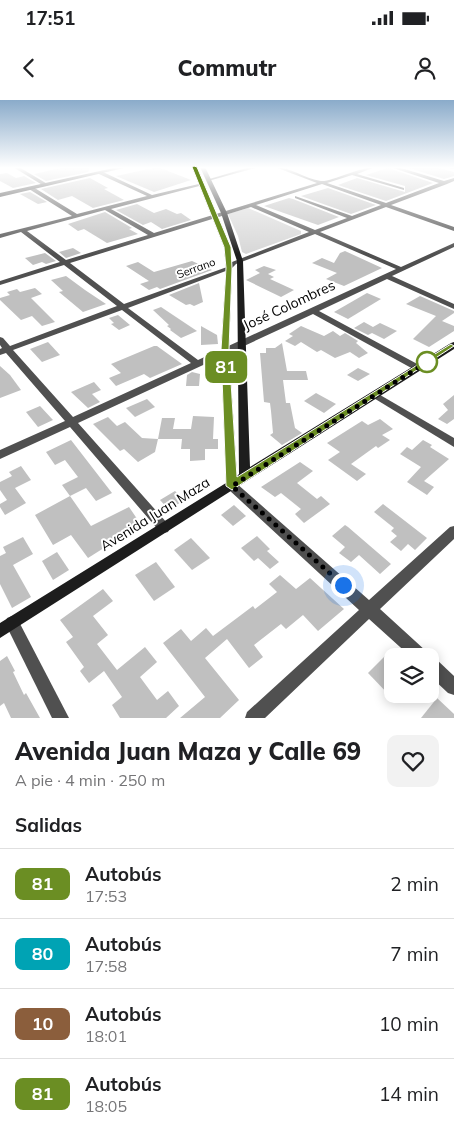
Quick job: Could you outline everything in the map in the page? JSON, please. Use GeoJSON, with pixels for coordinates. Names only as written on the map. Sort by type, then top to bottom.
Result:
{"type":"FeatureCollection","features":[{"type":"Feature","properties":{"kind":"main road"},"geometry":{"type":"LineString","coordinates":[[206,196],[227,247],[229,268],[225,350],[232,486]]}},
{"type":"Feature","properties":{"kind":"main road"},"geometry":{"type":"LineString","coordinates":[[216,196],[224,213],[240,261],[245,477]]}},
{"type":"Feature","properties":{"kind":"main road","name":"Avenida Juan Maza"},"geometry":{"type":"LineString","coordinates":[[6,627],[454,345]]}},
{"type":"Feature","properties":{"kind":"street"},"geometry":{"type":"LineString","coordinates":[[44,196],[76,216]]}},
{"type":"Feature","properties":{"kind":"street"},"geometry":{"type":"LineString","coordinates":[[0,236],[150,196]]}},
{"type":"Feature","properties":{"kind":"street"},"geometry":{"type":"LineString","coordinates":[[0,283],[280,196]]}},
{"type":"Feature","properties":{"kind":"street"},"geometry":{"type":"LineString","coordinates":[[359,196],[454,229]]}},
{"type":"Feature","properties":{"kind":"street","name":"Serrano"},"geometry":{"type":"LineString","coordinates":[[4,350],[229,268],[240,261],[411,196]]}},
{"type":"Feature","properties":{"kind":"street"},"geometry":{"type":"LineString","coordinates":[[297,198],[353,218]]}},
{"type":"Feature","properties":{"kind":"street"},"geometry":{"type":"LineString","coordinates":[[251,205],[401,269]]}},
{"type":"Feature","properties":{"kind":"street"},"geometry":{"type":"LineString","coordinates":[[105,208],[153,236]]}},
{"type":"Feature","properties":{"kind":"street"},"geometry":{"type":"LineString","coordinates":[[22,230],[196,363]]}},
{"type":"Feature","properties":{"kind":"street","name":"José Colombres"},"geometry":{"type":"LineString","coordinates":[[0,455],[453,246]]}},
{"type":"Feature","properties":{"kind":"street"},"geometry":{"type":"LineString","coordinates":[[386,276],[454,306]]}},
{"type":"Feature","properties":{"kind":"street"},"geometry":{"type":"LineString","coordinates":[[312,310],[418,368]]}},
{"type":"Feature","properties":{"kind":"street"},"geometry":{"type":"LineString","coordinates":[[0,340],[4,350],[71,422],[164,528]]}},
{"type":"Feature","properties":{"kind":"street"},"geometry":{"type":"LineString","coordinates":[[375,394],[454,443]]}},
{"type":"Feature","properties":{"kind":"street"},"geometry":{"type":"LineString","coordinates":[[232,486],[412,648]]}},
{"type":"Feature","properties":{"kind":"street"},"geometry":{"type":"LineString","coordinates":[[253,718],[454,531]]}},
{"type":"Feature","properties":{"kind":"street"},"geometry":{"type":"LineString","coordinates":[[6,627],[61,718]]}},
{"type":"Feature","properties":{"kind":"street"},"geometry":{"type":"LineString","coordinates":[[439,673],[454,687]]}},
{"type":"Feature","properties":{"kind":"shaded area"},"geometry":{"type":"Polygon","coordinates":[[[248,208],[301,231],[301,234],[246,254],[242,252],[238,236],[228,214],[248,208]]]}},
{"type":"Feature","properties":{"kind":"building"},"geometry":{"type":"Polygon","coordinates":[[[23,196],[37,196],[47,202],[38,204],[23,196]]]}},
{"type":"Feature","properties":{"kind":"building"},"geometry":{"type":"Polygon","coordinates":[[[52,196],[116,196],[124,200],[93,208],[72,196],[58,200],[52,196]]]}},
{"type":"Feature","properties":{"kind":"building"},"geometry":{"type":"Polygon","coordinates":[[[301,196],[350,196],[376,205],[351,214],[301,196]]]}},
{"type":"Feature","properties":{"kind":"building"},"geometry":{"type":"Polygon","coordinates":[[[371,196],[399,196],[386,201],[371,196]]]}},
{"type":"Feature","properties":{"kind":"building"},"geometry":{"type":"Polygon","coordinates":[[[289,198],[339,217],[318,225],[264,206],[289,198]]]}},
{"type":"Feature","properties":{"kind":"building"},"geometry":{"type":"Polygon","coordinates":[[[137,204],[154,213],[166,209],[177,214],[181,213],[191,220],[162,229],[151,222],[143,225],[116,210],[137,204]]]}},
{"type":"Feature","properties":{"kind":"building"},"geometry":{"type":"Polygon","coordinates":[[[105,212],[132,228],[129,229],[138,234],[107,243],[84,229],[78,231],[68,224],[105,212]]]}},
{"type":"Feature","properties":{"kind":"building"},"geometry":{"type":"Polygon","coordinates":[[[73,248],[81,253],[66,258],[59,252],[73,248]]]}},
{"type":"Feature","properties":{"kind":"building"},"geometry":{"type":"Polygon","coordinates":[[[345,251],[382,268],[344,286],[326,279],[337,273],[312,263],[322,258],[334,263],[340,253],[345,251]]]}},
{"type":"Feature","properties":{"kind":"building"},"geometry":{"type":"Polygon","coordinates":[[[45,253],[56,261],[33,265],[25,258],[45,253]]]}},
{"type":"Feature","properties":{"kind":"building"},"geometry":{"type":"Polygon","coordinates":[[[192,261],[212,270],[160,289],[157,287],[149,290],[140,284],[149,281],[126,266],[138,262],[154,272],[192,261]]]}},
{"type":"Feature","properties":{"kind":"building"},"geometry":{"type":"Polygon","coordinates":[[[264,266],[276,270],[268,274],[274,277],[270,279],[294,290],[281,297],[246,280],[260,273],[255,270],[264,266]]]}},
{"type":"Feature","properties":{"kind":"building"},"geometry":{"type":"Polygon","coordinates":[[[66,276],[106,304],[83,312],[59,292],[63,291],[51,280],[66,276]]]}},
{"type":"Feature","properties":{"kind":"building"},"geometry":{"type":"Polygon","coordinates":[[[199,283],[203,302],[194,306],[186,305],[169,295],[199,283]]]}},
{"type":"Feature","properties":{"kind":"building"},"geometry":{"type":"Polygon","coordinates":[[[35,288],[42,294],[31,298],[55,322],[42,326],[32,316],[21,320],[0,300],[0,298],[10,295],[7,292],[17,289],[20,292],[35,288]]]}},
{"type":"Feature","properties":{"kind":"building"},"geometry":{"type":"Polygon","coordinates":[[[367,293],[381,299],[348,319],[334,312],[367,293]]]}},
{"type":"Feature","properties":{"kind":"building"},"geometry":{"type":"Polygon","coordinates":[[[420,296],[454,311],[454,313],[442,321],[454,326],[454,331],[429,347],[413,339],[436,316],[406,304],[420,296]]]}},
{"type":"Feature","properties":{"kind":"building"},"geometry":{"type":"Polygon","coordinates":[[[161,307],[197,331],[181,338],[170,330],[167,326],[169,325],[153,310],[161,307]]]}},
{"type":"Feature","properties":{"kind":"building"},"geometry":{"type":"Polygon","coordinates":[[[118,315],[130,325],[119,330],[111,324],[114,323],[109,318],[118,315]]]}},
{"type":"Feature","properties":{"kind":"building"},"geometry":{"type":"Polygon","coordinates":[[[364,322],[373,327],[380,323],[397,331],[384,339],[372,333],[368,335],[354,328],[364,322]]]}},
{"type":"Feature","properties":{"kind":"building"},"geometry":{"type":"Polygon","coordinates":[[[201,326],[217,335],[218,344],[201,345],[201,326]]]}},
{"type":"Feature","properties":{"kind":"building"},"geometry":{"type":"Polygon","coordinates":[[[301,326],[324,336],[333,331],[340,336],[345,333],[358,341],[356,343],[368,353],[359,358],[350,352],[335,358],[321,350],[317,352],[301,342],[295,346],[285,341],[293,336],[289,334],[301,326]]]}},
{"type":"Feature","properties":{"kind":"building"},"geometry":{"type":"Polygon","coordinates":[[[48,342],[60,355],[42,362],[30,349],[48,342]]]}},
{"type":"Feature","properties":{"kind":"building"},"geometry":{"type":"Polygon","coordinates":[[[282,343],[287,371],[306,371],[308,380],[283,380],[286,403],[290,403],[295,428],[302,433],[282,445],[270,435],[273,433],[271,411],[270,403],[264,402],[260,353],[266,353],[266,348],[275,348],[282,343]]]}},
{"type":"Feature","properties":{"kind":"building"},"geometry":{"type":"Polygon","coordinates":[[[157,346],[182,364],[150,378],[144,374],[116,386],[109,378],[121,373],[111,364],[157,346]]]}},
{"type":"Feature","properties":{"kind":"building"},"geometry":{"type":"Polygon","coordinates":[[[0,366],[10,375],[21,390],[0,398],[0,366]]]}},
{"type":"Feature","properties":{"kind":"building"},"geometry":{"type":"Polygon","coordinates":[[[358,368],[370,374],[358,381],[347,375],[358,368]]]}},
{"type":"Feature","properties":{"kind":"building"},"geometry":{"type":"Polygon","coordinates":[[[192,372],[200,374],[199,386],[186,386],[187,375],[192,372]]]}},
{"type":"Feature","properties":{"kind":"building"},"geometry":{"type":"Polygon","coordinates":[[[94,382],[101,390],[92,394],[100,402],[88,408],[71,392],[94,382]]]}},
{"type":"Feature","properties":{"kind":"building"},"geometry":{"type":"Polygon","coordinates":[[[316,393],[336,404],[324,413],[304,401],[316,393]]]}},
{"type":"Feature","properties":{"kind":"building"},"geometry":{"type":"Polygon","coordinates":[[[454,395],[454,419],[447,424],[438,419],[448,410],[443,404],[454,395]]]}},
{"type":"Feature","properties":{"kind":"building"},"geometry":{"type":"Polygon","coordinates":[[[147,399],[155,407],[135,417],[126,408],[147,399]]]}},
{"type":"Feature","properties":{"kind":"building"},"geometry":{"type":"Polygon","coordinates":[[[40,406],[53,420],[38,427],[26,412],[40,406]]]}},
{"type":"Feature","properties":{"kind":"building"},"geometry":{"type":"Polygon","coordinates":[[[193,416],[214,417],[213,439],[218,439],[218,449],[205,449],[205,460],[190,461],[190,449],[181,449],[182,439],[158,439],[162,418],[175,418],[173,429],[191,429],[193,416]]]}},
{"type":"Feature","properties":{"kind":"building"},"geometry":{"type":"Polygon","coordinates":[[[108,417],[117,426],[125,422],[142,438],[158,439],[155,452],[138,462],[124,449],[120,451],[93,424],[108,417]]]}},
{"type":"Feature","properties":{"kind":"building"},"geometry":{"type":"Polygon","coordinates":[[[380,419],[393,429],[382,435],[390,440],[378,448],[376,446],[351,464],[366,474],[357,481],[328,460],[340,452],[327,443],[362,421],[368,425],[380,419]]]}},
{"type":"Feature","properties":{"kind":"building"},"geometry":{"type":"Polygon","coordinates":[[[71,440],[112,493],[96,501],[86,488],[70,496],[62,485],[78,477],[65,460],[55,465],[46,452],[71,440]]]}},
{"type":"Feature","properties":{"kind":"building"},"geometry":{"type":"Polygon","coordinates":[[[423,440],[432,445],[430,447],[449,459],[424,481],[434,487],[427,495],[407,482],[421,467],[400,454],[407,447],[412,450],[423,440]]]}},
{"type":"Feature","properties":{"kind":"building"},"geometry":{"type":"Polygon","coordinates":[[[300,462],[313,471],[297,483],[317,499],[321,496],[330,504],[304,523],[295,514],[301,509],[281,493],[275,497],[261,487],[300,462]]]}},
{"type":"Feature","properties":{"kind":"building"},"geometry":{"type":"Polygon","coordinates":[[[21,466],[31,480],[15,488],[26,503],[5,515],[0,504],[7,500],[0,490],[0,482],[12,476],[9,472],[21,466]]]}},
{"type":"Feature","properties":{"kind":"building"},"geometry":{"type":"Polygon","coordinates":[[[175,491],[184,500],[169,510],[160,500],[175,491]]]}},
{"type":"Feature","properties":{"kind":"building"},"geometry":{"type":"Polygon","coordinates":[[[70,496],[91,526],[129,507],[142,526],[105,544],[107,546],[88,558],[71,535],[53,545],[35,515],[70,496]]]}},
{"type":"Feature","properties":{"kind":"building"},"geometry":{"type":"Polygon","coordinates":[[[383,504],[427,538],[415,550],[408,544],[401,551],[390,542],[397,536],[391,531],[394,528],[374,512],[383,504]]]}},
{"type":"Feature","properties":{"kind":"building"},"geometry":{"type":"Polygon","coordinates":[[[234,505],[246,516],[233,526],[221,515],[234,505]]]}},
{"type":"Feature","properties":{"kind":"building"},"geometry":{"type":"Polygon","coordinates":[[[345,525],[391,564],[380,574],[359,555],[351,562],[339,553],[345,547],[332,536],[345,525]]]}},
{"type":"Feature","properties":{"kind":"building"},"geometry":{"type":"Polygon","coordinates":[[[257,536],[270,549],[267,551],[279,562],[270,569],[258,558],[254,561],[241,548],[257,536]]]}},
{"type":"Feature","properties":{"kind":"building"},"geometry":{"type":"Polygon","coordinates":[[[23,537],[33,554],[13,565],[31,597],[12,608],[0,584],[0,556],[6,553],[3,547],[23,537]]]}},
{"type":"Feature","properties":{"kind":"building"},"geometry":{"type":"Polygon","coordinates":[[[191,538],[210,558],[192,570],[174,550],[191,538]]]}},
{"type":"Feature","properties":{"kind":"building"},"geometry":{"type":"Polygon","coordinates":[[[57,552],[69,570],[53,580],[42,561],[57,552]]]}},
{"type":"Feature","properties":{"kind":"building"},"geometry":{"type":"Polygon","coordinates":[[[156,562],[175,587],[154,601],[135,575],[156,562]]]}},
{"type":"Feature","properties":{"kind":"building"},"geometry":{"type":"Polygon","coordinates":[[[280,575],[296,589],[310,578],[344,609],[318,631],[303,615],[286,629],[281,624],[254,645],[263,657],[249,668],[227,639],[205,658],[239,700],[220,718],[180,718],[205,697],[163,643],[181,629],[191,641],[206,628],[213,636],[253,606],[255,609],[277,592],[269,584],[280,575]]]}},
{"type":"Feature","properties":{"kind":"building"},"geometry":{"type":"Polygon","coordinates":[[[103,589],[113,601],[93,616],[108,635],[97,644],[117,670],[145,647],[157,662],[140,677],[157,700],[168,691],[179,706],[166,718],[120,718],[112,705],[122,697],[104,671],[89,683],[80,671],[84,667],[66,642],[73,637],[60,620],[103,589]]]}},
{"type":"Feature","properties":{"kind":"building"},"geometry":{"type":"Polygon","coordinates":[[[7,656],[24,695],[26,693],[40,718],[11,718],[4,703],[0,706],[0,661],[7,656]]]}},
{"type":"Feature","properties":{"kind":"building"},"geometry":{"type":"Polygon","coordinates":[[[384,657],[384,690],[368,673],[384,657]]]}},
{"type":"Feature","properties":{"kind":"building"},"geometry":{"type":"Polygon","coordinates":[[[439,700],[454,714],[454,718],[421,718],[433,703],[439,703],[439,700]]]}},
{"type":"Feature","properties":{"kind":"bus line","name":"81"},"geometry":{"type":"LineString","coordinates":[[206,196],[227,247],[229,268],[225,350],[232,486],[454,346]]}},
{"type":"Feature","properties":{"kind":"route"},"geometry":{"type":"LineString","coordinates":[[343,585],[232,486],[427,362]]}}]}
